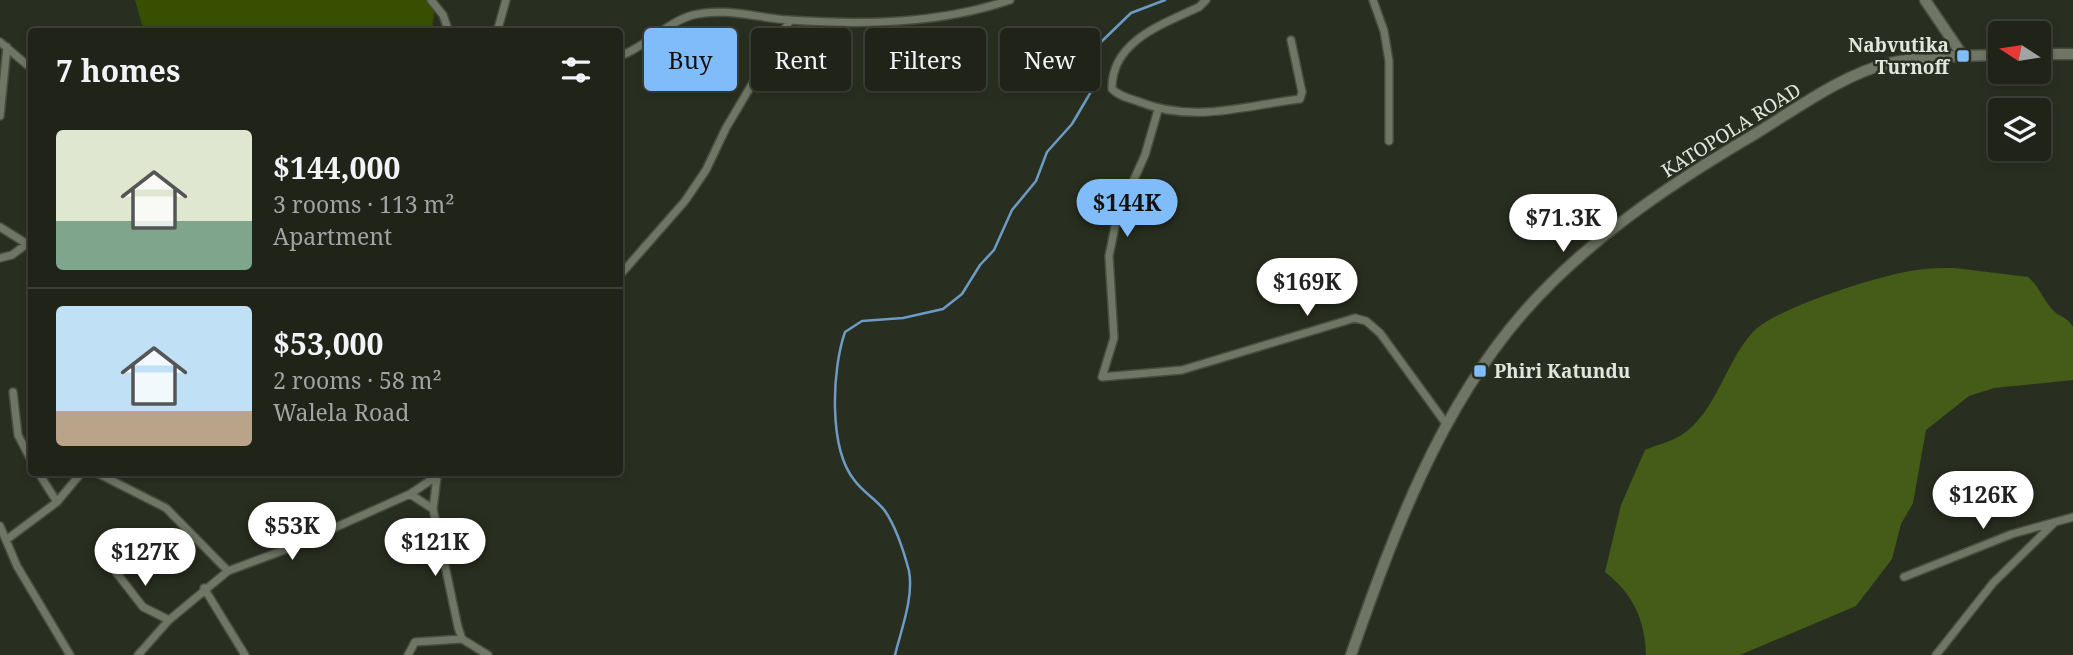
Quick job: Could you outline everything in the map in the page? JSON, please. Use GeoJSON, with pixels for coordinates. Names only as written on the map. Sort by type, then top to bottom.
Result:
{"type":"FeatureCollection","features":[{"type":"Feature","properties":{"kind":"street"},"geometry":{"type":"LineString","coordinates":[[431,0],[443,15],[448,28]]}},
{"type":"Feature","properties":{"kind":"street"},"geometry":{"type":"LineString","coordinates":[[498,28],[506,0]]}},
{"type":"Feature","properties":{"kind":"street"},"geometry":{"type":"LineString","coordinates":[[623,56],[638,50],[691,15],[709,12],[790,20],[908,21],[963,12],[1010,0]]}},
{"type":"Feature","properties":{"kind":"street"},"geometry":{"type":"LineString","coordinates":[[1206,0],[1199,7],[1136,39],[1123,54],[1112,89],[1158,110],[1218,114],[1300,99],[1303,92],[1291,40]]}},
{"type":"Feature","properties":{"kind":"street"},"geometry":{"type":"LineString","coordinates":[[1373,0],[1384,31],[1389,61],[1389,141]]}},
{"type":"Feature","properties":{"kind":"street"},"geometry":{"type":"LineString","coordinates":[[1925,0],[1963,56]]}},
{"type":"Feature","properties":{"kind":"street"},"geometry":{"type":"LineString","coordinates":[[623,272],[685,201],[706,170],[726,128],[790,20]]}},
{"type":"Feature","properties":{"kind":"street"},"geometry":{"type":"LineString","coordinates":[[4,45],[28,66]]}},
{"type":"Feature","properties":{"kind":"street"},"geometry":{"type":"LineString","coordinates":[[0,117],[4,45]]}},
{"type":"Feature","properties":{"kind":"street"},"geometry":{"type":"LineString","coordinates":[[2051,54],[2073,54]]}},
{"type":"Feature","properties":{"kind":"street","name":"KATOPOLA ROAD"},"geometry":{"type":"LineString","coordinates":[[1351,655],[1408,505],[1447,425],[1496,347],[1526,310],[1607,235],[1674,184],[1867,71],[1914,58],[1988,55]]}},
{"type":"Feature","properties":{"kind":"street"},"geometry":{"type":"LineString","coordinates":[[1158,110],[1145,155],[1117,217],[1109,256],[1114,338],[1102,377],[1182,370],[1355,318],[1366,321],[1380,332],[1447,425]]}},
{"type":"Feature","properties":{"kind":"street"},"geometry":{"type":"LineString","coordinates":[[0,227],[28,243]]}},
{"type":"Feature","properties":{"kind":"street"},"geometry":{"type":"LineString","coordinates":[[0,258],[28,245]]}},
{"type":"Feature","properties":{"kind":"street"},"geometry":{"type":"LineString","coordinates":[[13,392],[18,435],[28,454]]}},
{"type":"Feature","properties":{"kind":"street"},"geometry":{"type":"LineString","coordinates":[[41,476],[57,502]]}},
{"type":"Feature","properties":{"kind":"street"},"geometry":{"type":"LineString","coordinates":[[4,540],[57,502],[79,476]]}},
{"type":"Feature","properties":{"kind":"street"},"geometry":{"type":"LineString","coordinates":[[103,476],[166,508],[228,571]]}},
{"type":"Feature","properties":{"kind":"street"},"geometry":{"type":"LineString","coordinates":[[138,655],[169,620],[204,588],[228,571],[287,549],[410,494],[438,476]]}},
{"type":"Feature","properties":{"kind":"street"},"geometry":{"type":"LineString","coordinates":[[440,476],[433,509],[462,639]]}},
{"type":"Feature","properties":{"kind":"street"},"geometry":{"type":"LineString","coordinates":[[410,494],[433,509]]}},
{"type":"Feature","properties":{"kind":"street"},"geometry":{"type":"LineString","coordinates":[[1904,577],[2012,534],[2073,517]]}},
{"type":"Feature","properties":{"kind":"street"},"geometry":{"type":"LineString","coordinates":[[1936,655],[1993,583],[2055,522]]}},
{"type":"Feature","properties":{"kind":"street"},"geometry":{"type":"LineString","coordinates":[[0,526],[17,566],[70,655]]}},
{"type":"Feature","properties":{"kind":"street"},"geometry":{"type":"LineString","coordinates":[[112,567],[143,607],[169,620]]}},
{"type":"Feature","properties":{"kind":"street"},"geometry":{"type":"LineString","coordinates":[[204,588],[245,655]]}},
{"type":"Feature","properties":{"kind":"street"},"geometry":{"type":"LineString","coordinates":[[408,655],[415,642],[462,639],[488,655]]}},
{"type":"Feature","properties":{"kind":"green space"},"geometry":{"type":"Polygon","coordinates":[[[135,0],[429,0],[435,4],[432,28],[143,28],[135,0]]]}},
{"type":"Feature","properties":{"kind":"green space"},"geometry":{"type":"Polygon","coordinates":[[[1955,268],[2028,277],[2052,309],[2073,327],[2073,380],[1994,388],[1969,396],[1926,430],[1913,503],[1901,524],[1892,559],[1856,606],[1740,655],[1646,655],[1643,630],[1636,608],[1623,589],[1605,572],[1621,505],[1645,450],[1680,436],[1703,415],[1743,344],[1765,323],[1806,303],[1880,278],[1922,269],[1955,268]]]}},
{"type":"Feature","properties":{"kind":"waterway"},"geometry":{"type":"LineString","coordinates":[[895,655],[910,592],[909,571],[889,517],[855,481],[846,467],[840,449],[835,387],[845,332],[862,321],[903,318],[943,309],[962,294],[980,265],[994,250],[1012,210],[1036,181],[1047,152],[1072,124],[1092,90],[1094,52],[1100,43],[1131,13],[1165,0]]}},
{"type":"Feature","properties":{"kind":"place","name":"Nabvutika Turnoff"},"geometry":{"type":"Point","coordinates":[1963,56]}},
{"type":"Feature","properties":{"kind":"place","name":"Phiri Katundu"},"geometry":{"type":"Point","coordinates":[1480,371]}}]}
